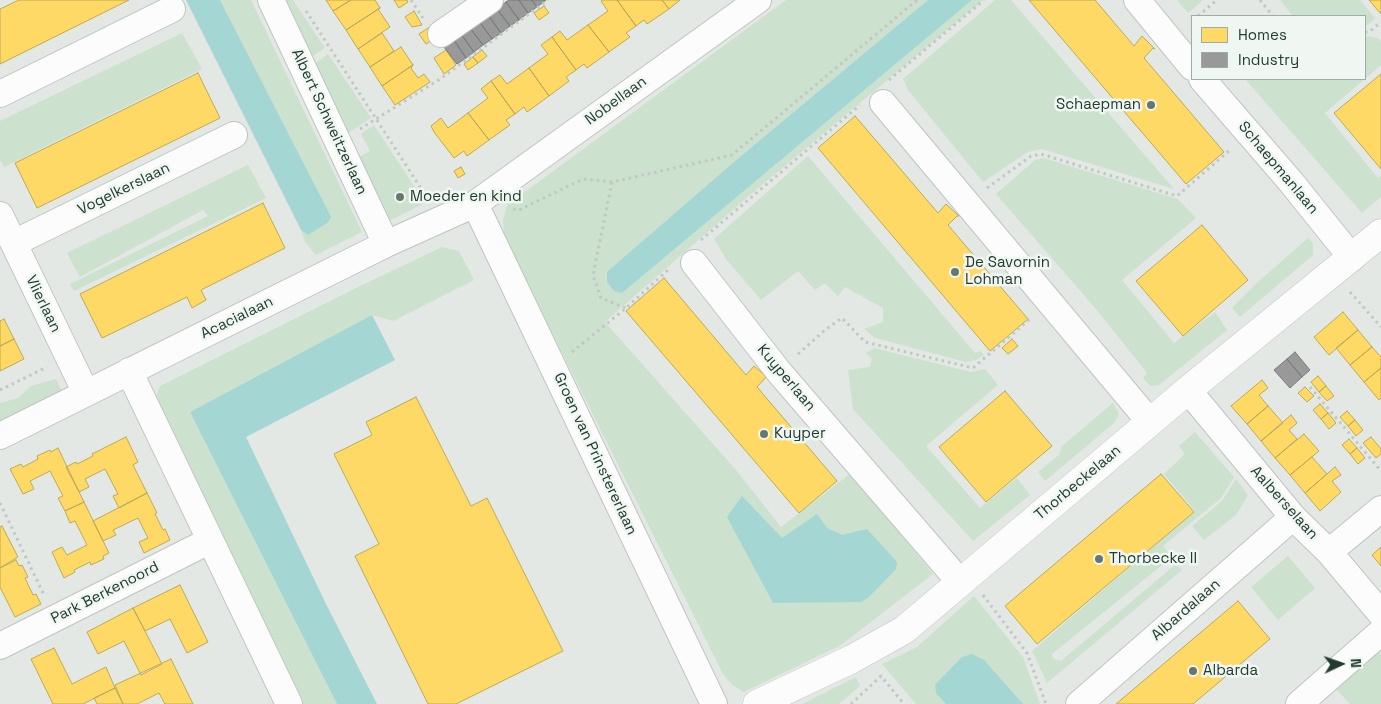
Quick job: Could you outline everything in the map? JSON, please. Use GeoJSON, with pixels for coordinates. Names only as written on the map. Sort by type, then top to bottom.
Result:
{"type":"FeatureCollection","features":[{"type":"Feature","properties":{"kind":"street","name":"Albert Schweitzerlaan"},"geometry":{"type":"LineString","coordinates":[[271,0],[386,244]]}},
{"type":"Feature","properties":{"kind":"street"},"geometry":{"type":"LineString","coordinates":[[442,34],[490,0]]}},
{"type":"Feature","properties":{"kind":"street","name":"Nobellaan"},"geometry":{"type":"LineString","coordinates":[[475,204],[758,0]]}},
{"type":"Feature","properties":{"kind":"street"},"geometry":{"type":"LineString","coordinates":[[1137,0],[1191,66]]}},
{"type":"Feature","properties":{"kind":"street"},"geometry":{"type":"LineString","coordinates":[[0,94],[172,8]]}},
{"type":"Feature","properties":{"kind":"street","name":"Schaepmanlaan"},"geometry":{"type":"LineString","coordinates":[[1203,80],[1291,182],[1352,258]]}},
{"type":"Feature","properties":{"kind":"street"},"geometry":{"type":"LineString","coordinates":[[879,95],[1150,422]]}},
{"type":"Feature","properties":{"kind":"street","name":"Vogelkerslaan"},"geometry":{"type":"LineString","coordinates":[[14,243],[234,135]]}},
{"type":"Feature","properties":{"kind":"street","name":"Acacialaan"},"geometry":{"type":"LineString","coordinates":[[0,436],[386,244],[475,204]]}},
{"type":"Feature","properties":{"kind":"street","name":"Groen van Prinstererlaan"},"geometry":{"type":"LineString","coordinates":[[475,204],[714,704]]}},
{"type":"Feature","properties":{"kind":"street","name":"Vlierlaan"},"geometry":{"type":"LineString","coordinates":[[0,215],[86,393]]}},
{"type":"Feature","properties":{"kind":"street","name":"Thorbeckelaan"},"geometry":{"type":"LineString","coordinates":[[757,704],[852,659],[904,630],[1188,390],[1381,233]]}},
{"type":"Feature","properties":{"kind":"street","name":"Kuyperlaan"},"geometry":{"type":"LineString","coordinates":[[688,257],[779,372],[964,579]]}},
{"type":"Feature","properties":{"kind":"street"},"geometry":{"type":"LineString","coordinates":[[129,371],[289,704]]}},
{"type":"Feature","properties":{"kind":"street","name":"Aalberselaan"},"geometry":{"type":"LineString","coordinates":[[1188,390],[1293,517],[1329,552],[1381,614]]}},
{"type":"Feature","properties":{"kind":"street"},"geometry":{"type":"LineString","coordinates":[[1329,552],[1381,509]]}},
{"type":"Feature","properties":{"kind":"street","name":"Albardalaan"},"geometry":{"type":"LineString","coordinates":[[1079,704],[1293,517]]}},
{"type":"Feature","properties":{"kind":"street","name":"Park Berkenoord"},"geometry":{"type":"LineString","coordinates":[[0,646],[210,541]]}},
{"type":"Feature","properties":{"kind":"street"},"geometry":{"type":"LineString","coordinates":[[1299,704],[1381,632]]}},
{"type":"Feature","properties":{"kind":"path"},"geometry":{"type":"LineString","coordinates":[[338,142],[440,79],[548,0]]}},
{"type":"Feature","properties":{"kind":"path"},"geometry":{"type":"LineString","coordinates":[[475,204],[519,210],[583,179],[612,182],[732,155],[917,0]]}},
{"type":"Feature","properties":{"kind":"path"},"geometry":{"type":"LineString","coordinates":[[554,366],[688,257],[723,220],[879,95],[984,0]]}},
{"type":"Feature","properties":{"kind":"path"},"geometry":{"type":"LineString","coordinates":[[1199,15],[1217,0]]}},
{"type":"Feature","properties":{"kind":"path"},"geometry":{"type":"LineString","coordinates":[[1260,0],[1272,15]]}},
{"type":"Feature","properties":{"kind":"path"},"geometry":{"type":"LineString","coordinates":[[304,8],[441,218]]}},
{"type":"Feature","properties":{"kind":"path"},"geometry":{"type":"LineString","coordinates":[[1366,32],[1369,32],[1381,22]]}},
{"type":"Feature","properties":{"kind":"path"},"geometry":{"type":"LineString","coordinates":[[967,203],[1031,156],[1041,154],[1177,196],[1248,134]]}},
{"type":"Feature","properties":{"kind":"path"},"geometry":{"type":"LineString","coordinates":[[612,182],[593,275],[601,298],[626,308]]}},
{"type":"Feature","properties":{"kind":"path"},"geometry":{"type":"LineString","coordinates":[[1352,258],[1347,290],[1381,327]]}},
{"type":"Feature","properties":{"kind":"path"},"geometry":{"type":"LineString","coordinates":[[779,372],[825,330],[842,318],[865,342],[973,368],[1051,302]]}},
{"type":"Feature","properties":{"kind":"path"},"geometry":{"type":"LineString","coordinates":[[0,390],[68,356]]}},
{"type":"Feature","properties":{"kind":"path"},"geometry":{"type":"LineString","coordinates":[[1310,387],[1381,471]]}},
{"type":"Feature","properties":{"kind":"path"},"geometry":{"type":"LineString","coordinates":[[0,503],[55,618]]}},
{"type":"Feature","properties":{"kind":"path"},"geometry":{"type":"LineString","coordinates":[[964,579],[1027,653],[1046,704]]}},
{"type":"Feature","properties":{"kind":"path"},"geometry":{"type":"LineString","coordinates":[[850,704],[881,676],[904,704]]}},
{"type":"Feature","properties":{"kind":"green space"},"geometry":{"type":"Polygon","coordinates":[[[220,0],[251,0],[362,232],[316,255],[305,242],[301,230],[308,235],[330,217],[220,0]]]}},
{"type":"Feature","properties":{"kind":"green space"},"geometry":{"type":"Polygon","coordinates":[[[282,0],[293,0],[325,48],[311,57],[282,0]]]}},
{"type":"Feature","properties":{"kind":"green space"},"geometry":{"type":"Polygon","coordinates":[[[786,0],[928,0],[741,156],[622,293],[972,0],[983,0],[744,200],[605,322],[736,470],[781,527],[851,473],[933,574],[841,645],[744,692],[732,685],[723,674],[514,257],[504,234],[503,220],[507,205],[786,0]]]}},
{"type":"Feature","properties":{"kind":"green space"},"geometry":{"type":"Polygon","coordinates":[[[995,0],[1011,0],[1174,189],[1042,149],[1028,152],[983,182],[908,90],[903,79],[995,0]]]}},
{"type":"Feature","properties":{"kind":"green space"},"geometry":{"type":"Polygon","coordinates":[[[1177,0],[1203,0],[1188,13],[1177,0]]]}},
{"type":"Feature","properties":{"kind":"green space"},"geometry":{"type":"Polygon","coordinates":[[[1280,0],[1360,0],[1375,18],[1368,25],[1366,24],[1366,15],[1292,15],[1280,0]]]}},
{"type":"Feature","properties":{"kind":"green space"},"geometry":{"type":"Polygon","coordinates":[[[182,33],[202,69],[4,167],[0,160],[0,121],[182,33]]]}},
{"type":"Feature","properties":{"kind":"green space"},"geometry":{"type":"Polygon","coordinates":[[[1366,36],[1378,38],[1381,41],[1381,65],[1366,78],[1366,36]]]}},
{"type":"Feature","properties":{"kind":"green space"},"geometry":{"type":"Polygon","coordinates":[[[328,54],[371,118],[347,134],[313,65],[328,54]]]}},
{"type":"Feature","properties":{"kind":"green space"},"geometry":{"type":"Polygon","coordinates":[[[1246,80],[1364,80],[1325,113],[1378,178],[1381,176],[1381,197],[1362,213],[1246,80]]]}},
{"type":"Feature","properties":{"kind":"green space"},"geometry":{"type":"Polygon","coordinates":[[[374,125],[425,203],[391,220],[359,157],[370,151],[361,134],[374,125]]]}},
{"type":"Feature","properties":{"kind":"green space"},"geometry":{"type":"Polygon","coordinates":[[[808,156],[975,353],[980,351],[984,355],[976,360],[966,362],[875,338],[864,329],[883,322],[883,308],[845,287],[838,296],[825,283],[815,290],[798,271],[761,300],[726,259],[714,239],[808,156]]]}},
{"type":"Feature","properties":{"kind":"green space"},"geometry":{"type":"Polygon","coordinates":[[[1043,158],[1178,199],[1196,218],[1122,280],[1174,343],[1215,312],[1227,330],[1159,385],[1150,386],[1143,378],[1147,373],[1096,309],[996,194],[1035,160],[1043,158]]]}},
{"type":"Feature","properties":{"kind":"green space"},"geometry":{"type":"Polygon","coordinates":[[[248,165],[266,198],[74,291],[70,284],[208,216],[203,210],[80,277],[67,253],[248,165]]]}},
{"type":"Feature","properties":{"kind":"green space"},"geometry":{"type":"Polygon","coordinates":[[[1308,238],[1313,243],[1313,255],[1240,317],[1232,308],[1259,281],[1308,238]]]}},
{"type":"Feature","properties":{"kind":"green space"},"geometry":{"type":"Polygon","coordinates":[[[442,247],[459,251],[474,280],[393,321],[372,315],[190,412],[337,704],[299,704],[154,404],[160,386],[442,247]]]}},
{"type":"Feature","properties":{"kind":"green space"},"geometry":{"type":"Polygon","coordinates":[[[874,348],[971,372],[985,369],[998,385],[926,446],[980,508],[1017,478],[1030,495],[973,541],[853,409],[848,370],[870,367],[872,359],[866,353],[874,348]]]}},
{"type":"Feature","properties":{"kind":"green space"},"geometry":{"type":"Polygon","coordinates":[[[56,379],[62,392],[0,423],[0,403],[18,398],[31,386],[56,379]]]}},
{"type":"Feature","properties":{"kind":"green space"},"geometry":{"type":"Polygon","coordinates":[[[1113,403],[1119,414],[1114,423],[1045,481],[1038,472],[1059,455],[1062,446],[1113,403]]]}},
{"type":"Feature","properties":{"kind":"green space"},"geometry":{"type":"Polygon","coordinates":[[[1195,432],[1234,477],[1221,498],[1163,546],[1172,557],[1052,654],[1053,659],[1061,661],[1176,564],[1182,570],[1047,683],[1032,651],[1195,511],[1164,474],[1185,454],[1179,446],[1195,432]]]}},
{"type":"Feature","properties":{"kind":"green space"},"geometry":{"type":"Polygon","coordinates":[[[1236,479],[1248,495],[1236,515],[1204,540],[1192,526],[1222,501],[1236,479]]]}},
{"type":"Feature","properties":{"kind":"green space"},"geometry":{"type":"Polygon","coordinates":[[[1288,556],[1315,588],[1278,620],[1251,587],[1288,556]]]}},
{"type":"Feature","properties":{"kind":"green space"},"geometry":{"type":"Polygon","coordinates":[[[974,596],[1023,657],[1040,704],[916,704],[882,664],[917,647],[974,596]]]}},
{"type":"Feature","properties":{"kind":"green space"},"geometry":{"type":"Polygon","coordinates":[[[1377,651],[1381,655],[1381,704],[1350,704],[1336,689],[1377,651]]]}},
{"type":"Feature","properties":{"kind":"green space"},"geometry":{"type":"Polygon","coordinates":[[[856,677],[860,686],[839,704],[802,704],[856,677]]]}},
{"type":"Feature","properties":{"kind":"water"},"geometry":{"type":"Polygon","coordinates":[[[186,0],[220,0],[331,217],[327,223],[308,235],[301,230],[186,0]]]}},
{"type":"Feature","properties":{"kind":"water"},"geometry":{"type":"Polygon","coordinates":[[[928,0],[972,0],[622,293],[614,291],[607,282],[607,272],[741,156],[928,0]]]}},
{"type":"Feature","properties":{"kind":"water"},"geometry":{"type":"Polygon","coordinates":[[[372,315],[395,360],[246,437],[325,602],[377,704],[337,704],[190,412],[372,315]]]}},
{"type":"Feature","properties":{"kind":"water"},"geometry":{"type":"Polygon","coordinates":[[[742,496],[782,538],[817,514],[827,528],[842,535],[867,529],[897,562],[896,569],[869,597],[861,602],[773,603],[727,517],[742,496]]]}},
{"type":"Feature","properties":{"kind":"water"},"geometry":{"type":"Polygon","coordinates":[[[972,654],[984,660],[1023,704],[946,704],[936,693],[935,685],[962,657],[972,654]]]}},
{"type":"Feature","properties":{"kind":"building: Homes"},"geometry":{"type":"Polygon","coordinates":[[[19,0],[129,0],[0,64],[0,9],[19,0]]]}},
{"type":"Feature","properties":{"kind":"building: Homes"},"geometry":{"type":"Polygon","coordinates":[[[326,0],[351,0],[333,11],[326,0]]]}},
{"type":"Feature","properties":{"kind":"building: Homes"},"geometry":{"type":"Polygon","coordinates":[[[351,0],[375,0],[380,8],[346,30],[333,11],[351,0]]]}},
{"type":"Feature","properties":{"kind":"building: Homes"},"geometry":{"type":"Polygon","coordinates":[[[394,0],[407,0],[408,2],[399,8],[394,0]]]}},
{"type":"Feature","properties":{"kind":"building: Homes"},"geometry":{"type":"Polygon","coordinates":[[[617,0],[636,26],[626,33],[630,37],[609,52],[588,25],[608,11],[601,1],[617,0]]]}},
{"type":"Feature","properties":{"kind":"building: Homes"},"geometry":{"type":"Polygon","coordinates":[[[617,0],[662,0],[669,9],[647,24],[644,20],[636,26],[617,0]]]}},
{"type":"Feature","properties":{"kind":"building: Homes"},"geometry":{"type":"Polygon","coordinates":[[[662,0],[680,0],[669,9],[662,0]]]}},
{"type":"Feature","properties":{"kind":"building: Homes","name":"Schaepman"},"geometry":{"type":"Polygon","coordinates":[[[1029,0],[1095,0],[1134,46],[1142,36],[1155,49],[1153,48],[1144,58],[1224,152],[1186,184],[1029,0]]]}},
{"type":"Feature","properties":{"kind":"building: Homes"},"geometry":{"type":"Polygon","coordinates":[[[1369,0],[1381,0],[1381,14],[1369,0]]]}},
{"type":"Feature","properties":{"kind":"building: Homes"},"geometry":{"type":"Polygon","coordinates":[[[544,6],[549,13],[539,20],[534,13],[544,6]]]}},
{"type":"Feature","properties":{"kind":"building: Homes"},"geometry":{"type":"Polygon","coordinates":[[[378,9],[390,27],[358,49],[346,30],[378,9]]]}},
{"type":"Feature","properties":{"kind":"building: Homes"},"geometry":{"type":"Polygon","coordinates":[[[414,11],[422,25],[412,27],[405,17],[414,11]]]}},
{"type":"Feature","properties":{"kind":"building: Homes"},"geometry":{"type":"Polygon","coordinates":[[[588,25],[609,52],[587,68],[584,64],[576,70],[552,37],[560,31],[567,40],[588,25]]]}},
{"type":"Feature","properties":{"kind":"building: Homes"},"geometry":{"type":"Polygon","coordinates":[[[431,26],[438,36],[426,44],[419,34],[431,26]]]}},
{"type":"Feature","properties":{"kind":"building: Homes"},"geometry":{"type":"Polygon","coordinates":[[[382,33],[394,51],[370,67],[358,49],[382,33]]]}},
{"type":"Feature","properties":{"kind":"building: Homes"},"geometry":{"type":"Polygon","coordinates":[[[552,37],[576,70],[566,77],[569,81],[549,96],[529,68],[548,54],[541,45],[552,37]]]}},
{"type":"Feature","properties":{"kind":"building: Homes"},"geometry":{"type":"Polygon","coordinates":[[[401,47],[413,65],[382,86],[370,67],[401,47]]]}},
{"type":"Feature","properties":{"kind":"building: Homes"},"geometry":{"type":"Polygon","coordinates":[[[446,50],[456,65],[444,74],[434,58],[446,50]]]}},
{"type":"Feature","properties":{"kind":"building: Homes"},"geometry":{"type":"Polygon","coordinates":[[[482,50],[487,56],[478,63],[473,57],[482,50]]]}},
{"type":"Feature","properties":{"kind":"building: Homes"},"geometry":{"type":"Polygon","coordinates":[[[473,57],[478,63],[468,70],[464,64],[473,57]]]}},
{"type":"Feature","properties":{"kind":"building: Homes"},"geometry":{"type":"Polygon","coordinates":[[[413,65],[411,68],[418,78],[424,74],[430,82],[395,105],[382,86],[413,65]]]}},
{"type":"Feature","properties":{"kind":"building: Homes"},"geometry":{"type":"Polygon","coordinates":[[[529,68],[549,96],[527,112],[524,107],[515,114],[491,81],[500,75],[507,84],[529,68]]]}},
{"type":"Feature","properties":{"kind":"building: Homes"},"geometry":{"type":"Polygon","coordinates":[[[198,73],[220,118],[37,208],[15,163],[198,73]]]}},
{"type":"Feature","properties":{"kind":"building: Homes"},"geometry":{"type":"Polygon","coordinates":[[[1381,74],[1381,169],[1334,113],[1381,74]]]}},
{"type":"Feature","properties":{"kind":"building: Homes"},"geometry":{"type":"Polygon","coordinates":[[[491,81],[515,114],[506,120],[510,125],[489,140],[468,113],[488,98],[481,89],[491,81]]]}},
{"type":"Feature","properties":{"kind":"building: Homes"},"geometry":{"type":"Polygon","coordinates":[[[468,113],[489,140],[467,156],[464,151],[454,158],[431,126],[441,118],[448,128],[468,113]]]}},
{"type":"Feature","properties":{"kind":"building: Homes","name":"De Savornin Lohman"},"geometry":{"type":"Polygon","coordinates":[[[855,116],[938,213],[946,204],[959,216],[948,225],[1028,319],[990,351],[818,148],[855,116]]]}},
{"type":"Feature","properties":{"kind":"building: Homes"},"geometry":{"type":"Polygon","coordinates":[[[461,167],[465,174],[458,178],[454,171],[461,167]]]}},
{"type":"Feature","properties":{"kind":"building: Homes"},"geometry":{"type":"Polygon","coordinates":[[[263,203],[285,248],[201,290],[206,300],[192,308],[187,297],[102,338],[80,294],[263,203]]]}},
{"type":"Feature","properties":{"kind":"building: Homes"},"geometry":{"type":"Polygon","coordinates":[[[1202,225],[1248,280],[1183,336],[1136,281],[1202,225]]]}},
{"type":"Feature","properties":{"kind":"building: Homes","name":"Kuyper"},"geometry":{"type":"Polygon","coordinates":[[[664,278],[746,375],[754,366],[768,378],[766,377],[757,387],[837,481],[799,513],[626,311],[664,278]]]}},
{"type":"Feature","properties":{"kind":"building: Homes"},"geometry":{"type":"Polygon","coordinates":[[[1343,312],[1358,330],[1329,355],[1314,337],[1343,312]]]}},
{"type":"Feature","properties":{"kind":"building: Homes"},"geometry":{"type":"Polygon","coordinates":[[[4,319],[14,339],[0,346],[0,321],[4,319]]]}},
{"type":"Feature","properties":{"kind":"building: Homes"},"geometry":{"type":"Polygon","coordinates":[[[1358,330],[1372,347],[1350,365],[1336,348],[1358,330]]]}},
{"type":"Feature","properties":{"kind":"building: Homes"},"geometry":{"type":"Polygon","coordinates":[[[14,339],[24,359],[0,371],[0,346],[14,339]]]}},
{"type":"Feature","properties":{"kind":"building: Homes"},"geometry":{"type":"Polygon","coordinates":[[[1012,339],[1018,346],[1008,354],[1002,348],[1012,339]]]}},
{"type":"Feature","properties":{"kind":"building: Homes"},"geometry":{"type":"Polygon","coordinates":[[[1372,347],[1381,357],[1381,368],[1364,382],[1350,365],[1372,347]]]}},
{"type":"Feature","properties":{"kind":"building: Homes"},"geometry":{"type":"Polygon","coordinates":[[[1381,368],[1381,398],[1379,400],[1364,382],[1381,368]]]}},
{"type":"Feature","properties":{"kind":"building: Homes"},"geometry":{"type":"Polygon","coordinates":[[[1318,376],[1326,386],[1319,392],[1311,382],[1318,376]]]}},
{"type":"Feature","properties":{"kind":"building: Homes"},"geometry":{"type":"Polygon","coordinates":[[[1262,380],[1268,388],[1259,395],[1268,406],[1247,424],[1231,406],[1262,380]]]}},
{"type":"Feature","properties":{"kind":"building: Homes"},"geometry":{"type":"Polygon","coordinates":[[[1326,386],[1334,396],[1327,401],[1319,392],[1326,386]]]}},
{"type":"Feature","properties":{"kind":"building: Homes"},"geometry":{"type":"Polygon","coordinates":[[[1305,387],[1314,396],[1307,402],[1298,393],[1305,387]]]}},
{"type":"Feature","properties":{"kind":"building: Homes"},"geometry":{"type":"Polygon","coordinates":[[[1005,391],[1052,446],[986,502],[939,447],[1005,391]]]}},
{"type":"Feature","properties":{"kind":"building: Homes"},"geometry":{"type":"Polygon","coordinates":[[[416,397],[471,506],[487,498],[563,651],[456,704],[428,704],[355,556],[379,544],[334,454],[372,435],[366,422],[416,397]]]}},
{"type":"Feature","properties":{"kind":"building: Homes"},"geometry":{"type":"Polygon","coordinates":[[[1320,404],[1328,413],[1321,419],[1313,410],[1320,404]]]}},
{"type":"Feature","properties":{"kind":"building: Homes"},"geometry":{"type":"Polygon","coordinates":[[[1268,406],[1283,423],[1261,441],[1247,424],[1268,406]]]}},
{"type":"Feature","properties":{"kind":"building: Homes"},"geometry":{"type":"Polygon","coordinates":[[[1347,411],[1355,420],[1348,426],[1340,417],[1347,411]]]}},
{"type":"Feature","properties":{"kind":"building: Homes"},"geometry":{"type":"Polygon","coordinates":[[[1328,413],[1336,423],[1329,429],[1321,419],[1328,413]]]}},
{"type":"Feature","properties":{"kind":"building: Homes"},"geometry":{"type":"Polygon","coordinates":[[[1291,415],[1297,423],[1289,430],[1297,439],[1275,458],[1261,441],[1291,415]]]}},
{"type":"Feature","properties":{"kind":"building: Homes"},"geometry":{"type":"Polygon","coordinates":[[[1355,420],[1363,430],[1356,436],[1348,426],[1355,420]]]}},
{"type":"Feature","properties":{"kind":"building: Homes"},"geometry":{"type":"Polygon","coordinates":[[[1304,434],[1319,451],[1290,475],[1275,458],[1304,434]]]}},
{"type":"Feature","properties":{"kind":"building: Homes"},"geometry":{"type":"Polygon","coordinates":[[[126,437],[138,462],[133,465],[147,493],[119,508],[113,496],[118,494],[105,469],[85,479],[89,487],[79,492],[66,467],[93,456],[92,454],[126,437]]]}},
{"type":"Feature","properties":{"kind":"building: Homes"},"geometry":{"type":"Polygon","coordinates":[[[1371,437],[1381,449],[1381,454],[1376,458],[1363,443],[1371,437]]]}},
{"type":"Feature","properties":{"kind":"building: Homes"},"geometry":{"type":"Polygon","coordinates":[[[1349,439],[1357,448],[1350,454],[1342,445],[1349,439]]]}},
{"type":"Feature","properties":{"kind":"building: Homes"},"geometry":{"type":"Polygon","coordinates":[[[58,448],[84,502],[65,511],[58,498],[63,496],[50,471],[30,481],[34,489],[23,494],[10,469],[21,464],[23,467],[38,459],[37,456],[58,448]]]}},
{"type":"Feature","properties":{"kind":"building: Homes"},"geometry":{"type":"Polygon","coordinates":[[[1357,448],[1365,458],[1358,464],[1350,454],[1357,448]]]}},
{"type":"Feature","properties":{"kind":"building: Homes"},"geometry":{"type":"Polygon","coordinates":[[[1312,457],[1327,474],[1305,493],[1290,475],[1312,457]]]}},
{"type":"Feature","properties":{"kind":"building: Homes"},"geometry":{"type":"Polygon","coordinates":[[[1335,467],[1341,475],[1332,481],[1341,492],[1320,511],[1305,493],[1335,467]]]}},
{"type":"Feature","properties":{"kind":"building: Homes","name":"Thorbecke II"},"geometry":{"type":"Polygon","coordinates":[[[1161,474],[1194,512],[1037,644],[1005,606],[1161,474]]]}},
{"type":"Feature","properties":{"kind":"building: Homes"},"geometry":{"type":"Polygon","coordinates":[[[147,493],[157,513],[155,514],[170,540],[144,553],[139,542],[148,538],[138,518],[113,530],[116,535],[103,541],[93,521],[147,493]]]}},
{"type":"Feature","properties":{"kind":"building: Homes"},"geometry":{"type":"Polygon","coordinates":[[[84,502],[109,553],[103,556],[104,559],[91,565],[90,562],[74,570],[75,572],[64,578],[52,552],[62,547],[67,555],[87,545],[75,521],[70,523],[65,511],[84,502]]]}},
{"type":"Feature","properties":{"kind":"building: Homes"},"geometry":{"type":"Polygon","coordinates":[[[2,526],[18,557],[0,568],[0,527],[2,526]]]}},
{"type":"Feature","properties":{"kind":"building: Homes"},"geometry":{"type":"Polygon","coordinates":[[[1381,547],[1381,566],[1372,555],[1381,547]]]}},
{"type":"Feature","properties":{"kind":"building: Homes"},"geometry":{"type":"Polygon","coordinates":[[[16,560],[19,566],[22,565],[28,577],[25,578],[33,595],[36,594],[41,604],[15,617],[0,587],[0,568],[16,560]]]}},
{"type":"Feature","properties":{"kind":"building: Homes"},"geometry":{"type":"Polygon","coordinates":[[[180,585],[208,642],[187,653],[170,619],[145,631],[133,608],[180,585]]]}},
{"type":"Feature","properties":{"kind":"building: Homes","name":"Albarda"},"geometry":{"type":"Polygon","coordinates":[[[1238,601],[1270,639],[1193,704],[1116,704],[1238,601]]]}},
{"type":"Feature","properties":{"kind":"building: Homes"},"geometry":{"type":"Polygon","coordinates":[[[133,608],[162,664],[141,675],[124,641],[98,654],[87,632],[133,608]]]}},
{"type":"Feature","properties":{"kind":"building: Homes"},"geometry":{"type":"Polygon","coordinates":[[[54,648],[72,684],[106,667],[115,688],[83,704],[53,704],[31,659],[54,648]]]}},
{"type":"Feature","properties":{"kind":"building: Homes"},"geometry":{"type":"Polygon","coordinates":[[[171,659],[193,704],[165,704],[159,693],[137,704],[123,704],[115,685],[171,659]]]}},
{"type":"Feature","properties":{"kind":"building: Homes"},"geometry":{"type":"Polygon","coordinates":[[[115,688],[123,704],[97,704],[94,698],[115,688]]]}},
{"type":"Feature","properties":{"kind":"building: Industry"},"geometry":{"type":"Polygon","coordinates":[[[509,0],[519,0],[528,13],[519,20],[506,2],[509,0]]]}},
{"type":"Feature","properties":{"kind":"building: Industry"},"geometry":{"type":"Polygon","coordinates":[[[519,0],[532,0],[537,7],[528,13],[519,0]]]}},
{"type":"Feature","properties":{"kind":"building: Industry"},"geometry":{"type":"Polygon","coordinates":[[[532,0],[546,0],[537,7],[532,0]]]}},
{"type":"Feature","properties":{"kind":"building: Industry"},"geometry":{"type":"Polygon","coordinates":[[[506,2],[519,20],[510,26],[497,9],[506,2]]]}},
{"type":"Feature","properties":{"kind":"building: Industry"},"geometry":{"type":"Polygon","coordinates":[[[497,9],[510,26],[501,33],[488,15],[497,9]]]}},
{"type":"Feature","properties":{"kind":"building: Industry"},"geometry":{"type":"Polygon","coordinates":[[[488,15],[501,33],[492,39],[479,21],[488,15]]]}},
{"type":"Feature","properties":{"kind":"building: Industry"},"geometry":{"type":"Polygon","coordinates":[[[479,21],[492,39],[483,45],[470,28],[479,21]]]}},
{"type":"Feature","properties":{"kind":"building: Industry"},"geometry":{"type":"Polygon","coordinates":[[[470,28],[483,45],[474,52],[461,34],[470,28]]]}},
{"type":"Feature","properties":{"kind":"building: Industry"},"geometry":{"type":"Polygon","coordinates":[[[461,34],[474,52],[466,58],[454,40],[461,34]]]}},
{"type":"Feature","properties":{"kind":"building: Industry"},"geometry":{"type":"Polygon","coordinates":[[[454,40],[466,58],[457,64],[444,47],[454,40]]]}},
{"type":"Feature","properties":{"kind":"building: Industry"},"geometry":{"type":"Polygon","coordinates":[[[1295,352],[1310,370],[1302,377],[1287,359],[1295,352]]]}},
{"type":"Feature","properties":{"kind":"building: Industry"},"geometry":{"type":"Polygon","coordinates":[[[1287,359],[1302,377],[1290,388],[1274,370],[1287,359]]]}},
{"type":"Feature","properties":{"kind":"place","name":"Schaepman"},"geometry":{"type":"Point","coordinates":[1151,105]}},
{"type":"Feature","properties":{"kind":"place","name":"Moeder en kind"},"geometry":{"type":"Point","coordinates":[400,197]}},
{"type":"Feature","properties":{"kind":"place","name":"De Savornin Lohman"},"geometry":{"type":"Point","coordinates":[955,272]}},
{"type":"Feature","properties":{"kind":"place","name":"Kuyper"},"geometry":{"type":"Point","coordinates":[764,434]}},
{"type":"Feature","properties":{"kind":"place","name":"Thorbecke II"},"geometry":{"type":"Point","coordinates":[1099,559]}},
{"type":"Feature","properties":{"kind":"place","name":"Albarda"},"geometry":{"type":"Point","coordinates":[1193,671]}}]}
